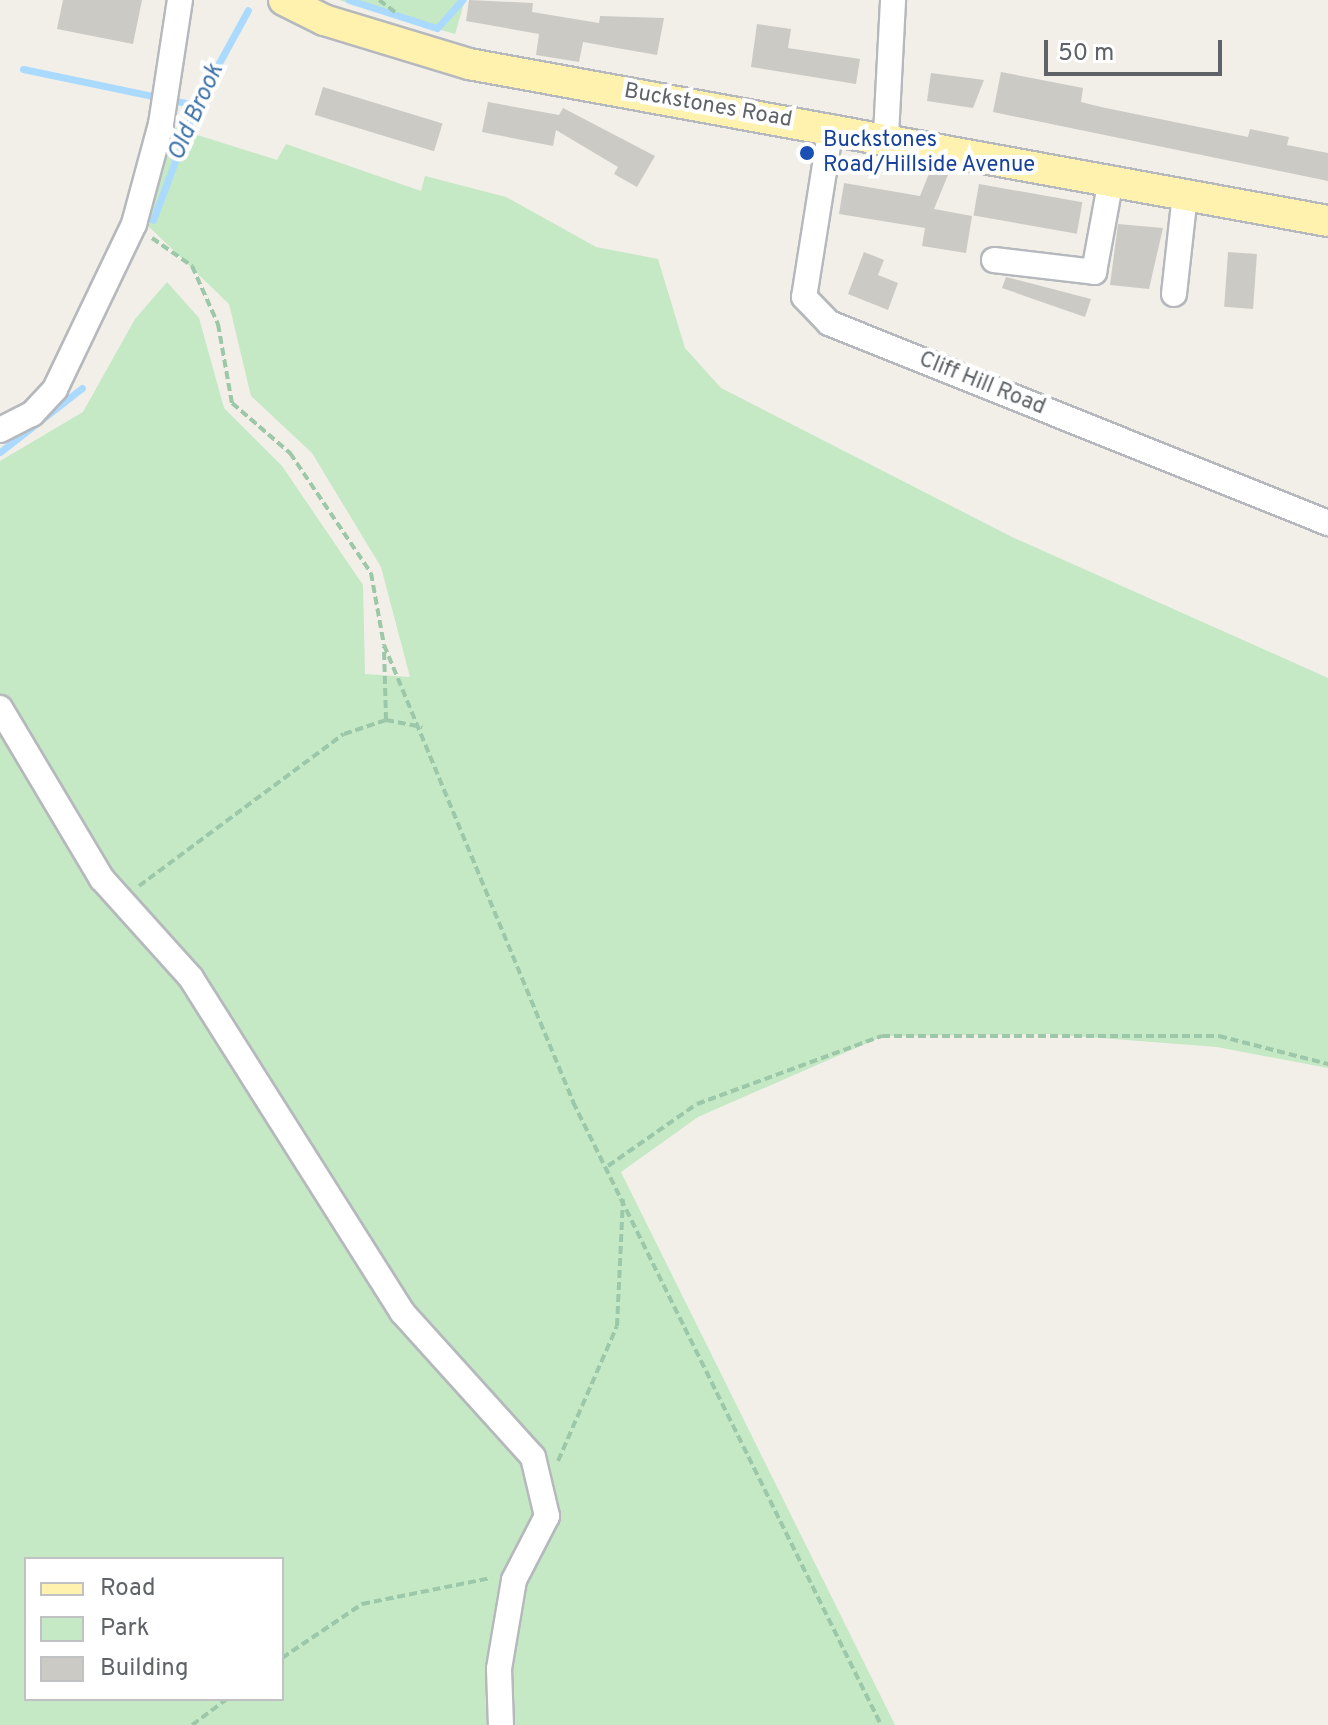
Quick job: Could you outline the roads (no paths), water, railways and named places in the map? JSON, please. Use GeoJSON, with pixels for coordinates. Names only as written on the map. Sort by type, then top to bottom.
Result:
{"type":"FeatureCollection","features":[{"type":"Feature","properties":{"kind":"main road","name":"Buckstones Road"},"geometry":{"type":"LineString","coordinates":[[284,0],[324,20],[469,64],[886,135],[1328,221]]}},
{"type":"Feature","properties":{"kind":"street"},"geometry":{"type":"LineString","coordinates":[[0,430],[32,414],[55,389],[134,224],[162,116],[180,0]]}},
{"type":"Feature","properties":{"kind":"street"},"geometry":{"type":"LineString","coordinates":[[886,135],[893,0]]}},
{"type":"Feature","properties":{"kind":"street","name":"Cliff Hill Road"},"geometry":{"type":"LineString","coordinates":[[831,127],[804,297],[829,323],[1328,523]]}},
{"type":"Feature","properties":{"kind":"street"},"geometry":{"type":"LineString","coordinates":[[994,260],[1094,272],[1111,179]]}},
{"type":"Feature","properties":{"kind":"street"},"geometry":{"type":"LineString","coordinates":[[1174,294],[1185,194]]}},
{"type":"Feature","properties":{"kind":"street"},"geometry":{"type":"LineString","coordinates":[[0,708],[102,879],[191,978],[402,1312],[533,1457],[544,1486],[547,1516],[517,1576],[499,1669],[501,1725]]}},
{"type":"Feature","properties":{"kind":"waterway","name":"Old Brook"},"geometry":{"type":"LineString","coordinates":[[349,0],[437,28],[462,0]]}},
{"type":"Feature","properties":{"kind":"waterway","name":"Old Brook"},"geometry":{"type":"LineString","coordinates":[[153,220],[196,105],[248,10]]}},
{"type":"Feature","properties":{"kind":"waterway"},"geometry":{"type":"LineString","coordinates":[[23,69],[196,105]]}},
{"type":"Feature","properties":{"kind":"waterway","name":"Old Brook"},"geometry":{"type":"LineString","coordinates":[[0,452],[82,388]]}},
{"type":"Feature","properties":{"kind":"place","name":"Buckstones Road/Hillside Avenue"},"geometry":{"type":"Point","coordinates":[807,153]}}]}
